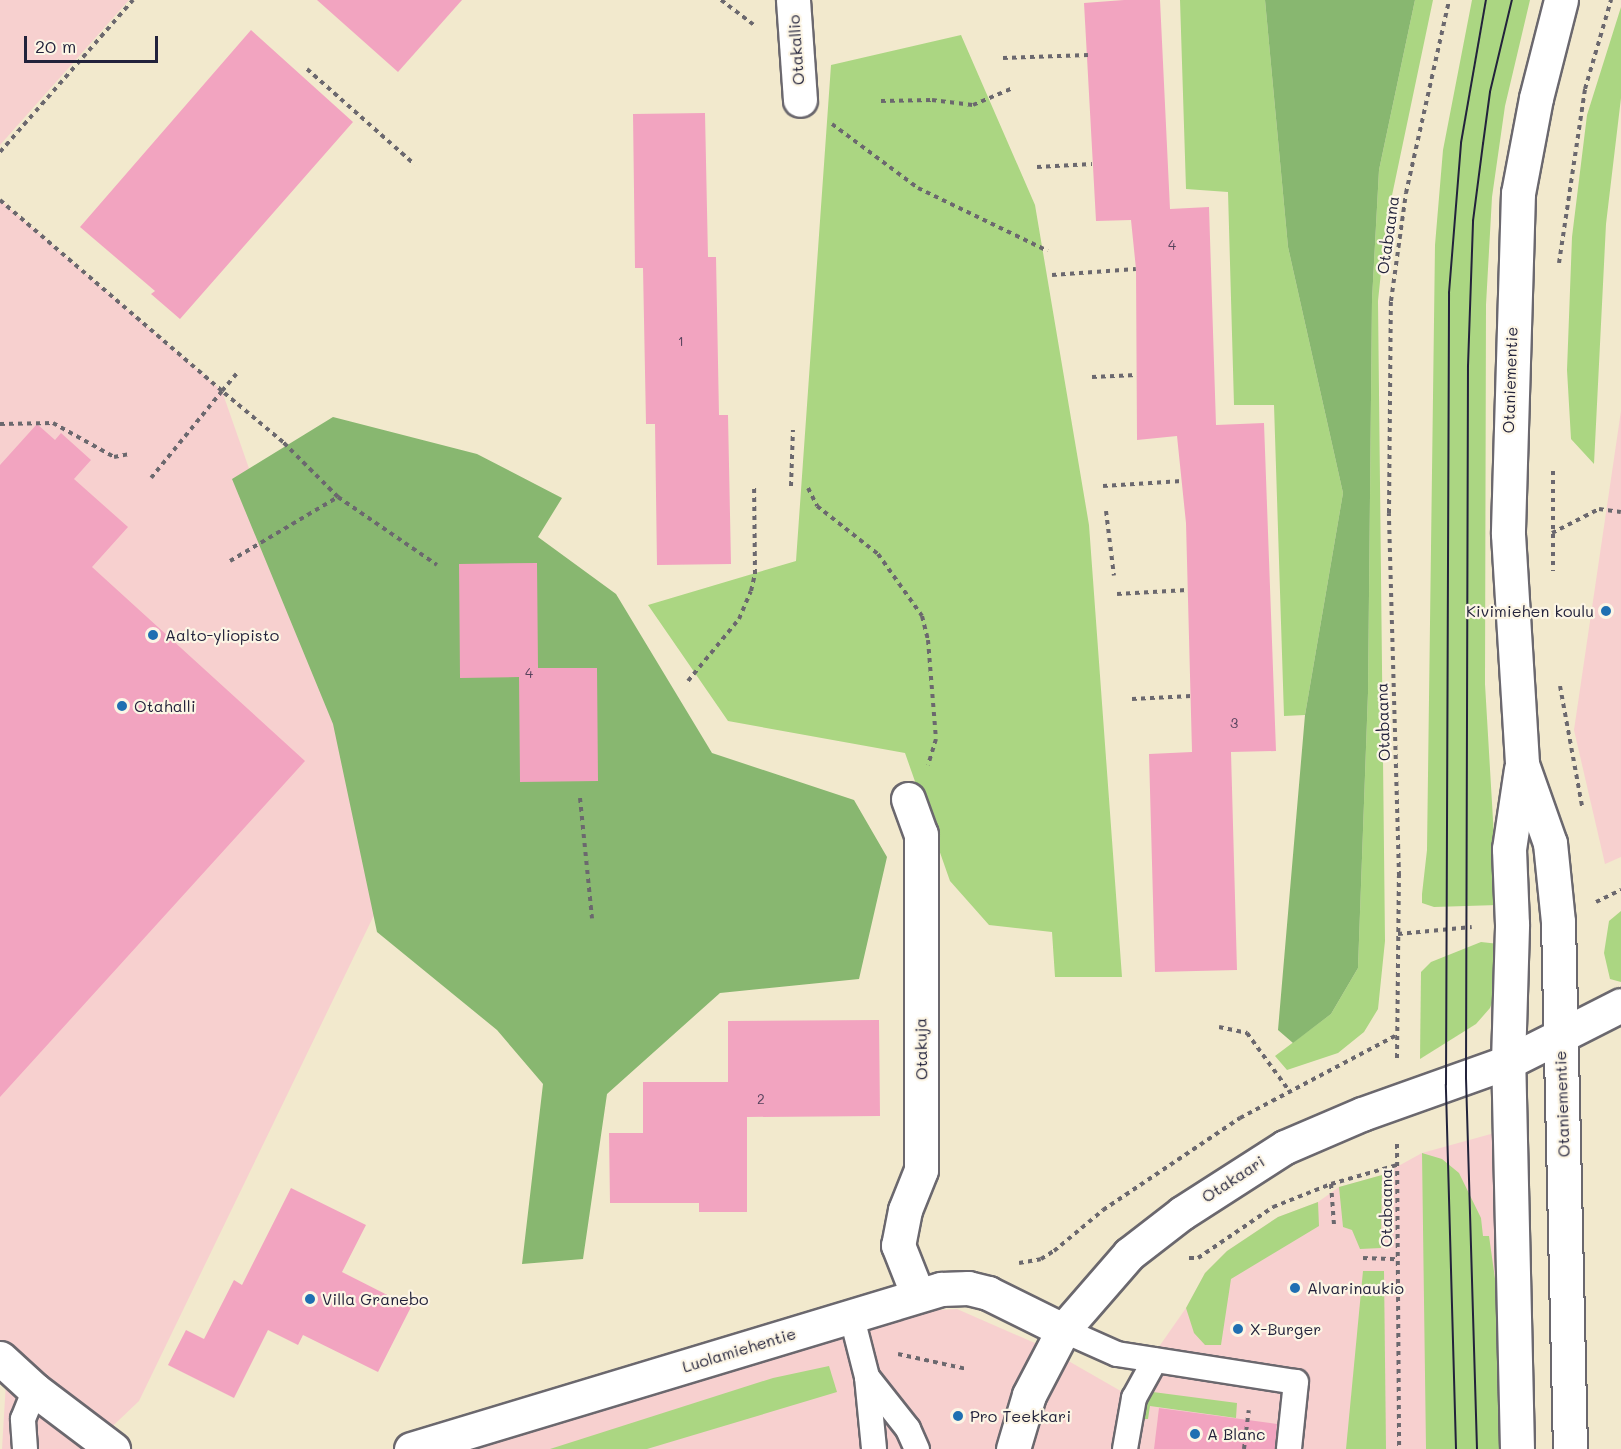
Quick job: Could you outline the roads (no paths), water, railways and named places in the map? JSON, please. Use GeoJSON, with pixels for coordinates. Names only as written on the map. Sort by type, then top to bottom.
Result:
{"type":"FeatureCollection","features":[{"type":"Feature","properties":{"kind":"street","name":"Otakallio"},"geometry":{"type":"LineString","coordinates":[[793,0],[800,100]]}},
{"type":"Feature","properties":{"kind":"street","name":"Otaniementie"},"geometry":{"type":"LineString","coordinates":[[1517,1449],[1508,1062],[1512,924],[1509,849],[1522,764],[1508,534],[1518,193],[1536,98],[1561,0]]}},
{"type":"Feature","properties":{"kind":"street","name":"Otaniementie"},"geometry":{"type":"LineString","coordinates":[[1522,764],[1550,843],[1558,922],[1570,1449]]}},
{"type":"Feature","properties":{"kind":"street","name":"Otakuja"},"geometry":{"type":"LineString","coordinates":[[908,799],[921,834],[921,1158],[898,1245],[917,1293]]}},
{"type":"Feature","properties":{"kind":"street","name":"Otakaari"},"geometry":{"type":"LineString","coordinates":[[1013,1449],[1029,1395],[1063,1330],[1129,1254],[1227,1181],[1285,1147],[1398,1102],[1508,1062],[1621,1005]]}},
{"type":"Feature","properties":{"kind":"street","name":"Luolamiehentie"},"geometry":{"type":"LineString","coordinates":[[411,1449],[917,1293],[968,1288],[988,1293],[1063,1330]]}},
{"type":"Feature","properties":{"kind":"street"},"geometry":{"type":"LineString","coordinates":[[0,1358],[34,1390],[113,1449]]}},
{"type":"Feature","properties":{"kind":"lane"},"geometry":{"type":"LineString","coordinates":[[850,1314],[867,1377],[874,1449]]}},
{"type":"Feature","properties":{"kind":"lane"},"geometry":{"type":"LineString","coordinates":[[1063,1330],[1117,1353],[1296,1382],[1289,1449]]}},
{"type":"Feature","properties":{"kind":"lane"},"geometry":{"type":"LineString","coordinates":[[1125,1449],[1134,1398],[1155,1360]]}},
{"type":"Feature","properties":{"kind":"lane"},"geometry":{"type":"LineString","coordinates":[[867,1377],[908,1429],[917,1449]]}},
{"type":"Feature","properties":{"kind":"lane"},"geometry":{"type":"LineString","coordinates":[[25,1449],[23,1419],[34,1390]]}},
{"type":"Feature","properties":{"kind":"tram line"},"geometry":{"type":"LineString","coordinates":[[1456,1449],[1446,1085],[1449,293],[1461,143],[1486,0]]}},
{"type":"Feature","properties":{"kind":"tram line"},"geometry":{"type":"LineString","coordinates":[[1477,1449],[1466,1078],[1468,366],[1473,221],[1490,92],[1512,0]]}},
{"type":"Feature","properties":{"kind":"place","name":"Kivimiehen koulu"},"geometry":{"type":"Point","coordinates":[1606,611]}},
{"type":"Feature","properties":{"kind":"place","name":"Aalto-yliopisto"},"geometry":{"type":"Point","coordinates":[153,635]}},
{"type":"Feature","properties":{"kind":"place","name":"Otahalli"},"geometry":{"type":"Point","coordinates":[122,706]}},
{"type":"Feature","properties":{"kind":"place","name":"Alvarinaukio"},"geometry":{"type":"Point","coordinates":[1295,1288]}},
{"type":"Feature","properties":{"kind":"place","name":"Villa Granebo"},"geometry":{"type":"Point","coordinates":[310,1299]}},
{"type":"Feature","properties":{"kind":"place","name":"X-Burger"},"geometry":{"type":"Point","coordinates":[1238,1329]}},
{"type":"Feature","properties":{"kind":"place","name":"Pro Teekkari"},"geometry":{"type":"Point","coordinates":[958,1416]}},
{"type":"Feature","properties":{"kind":"place","name":"A Blanc"},"geometry":{"type":"Point","coordinates":[1195,1434]}}]}
